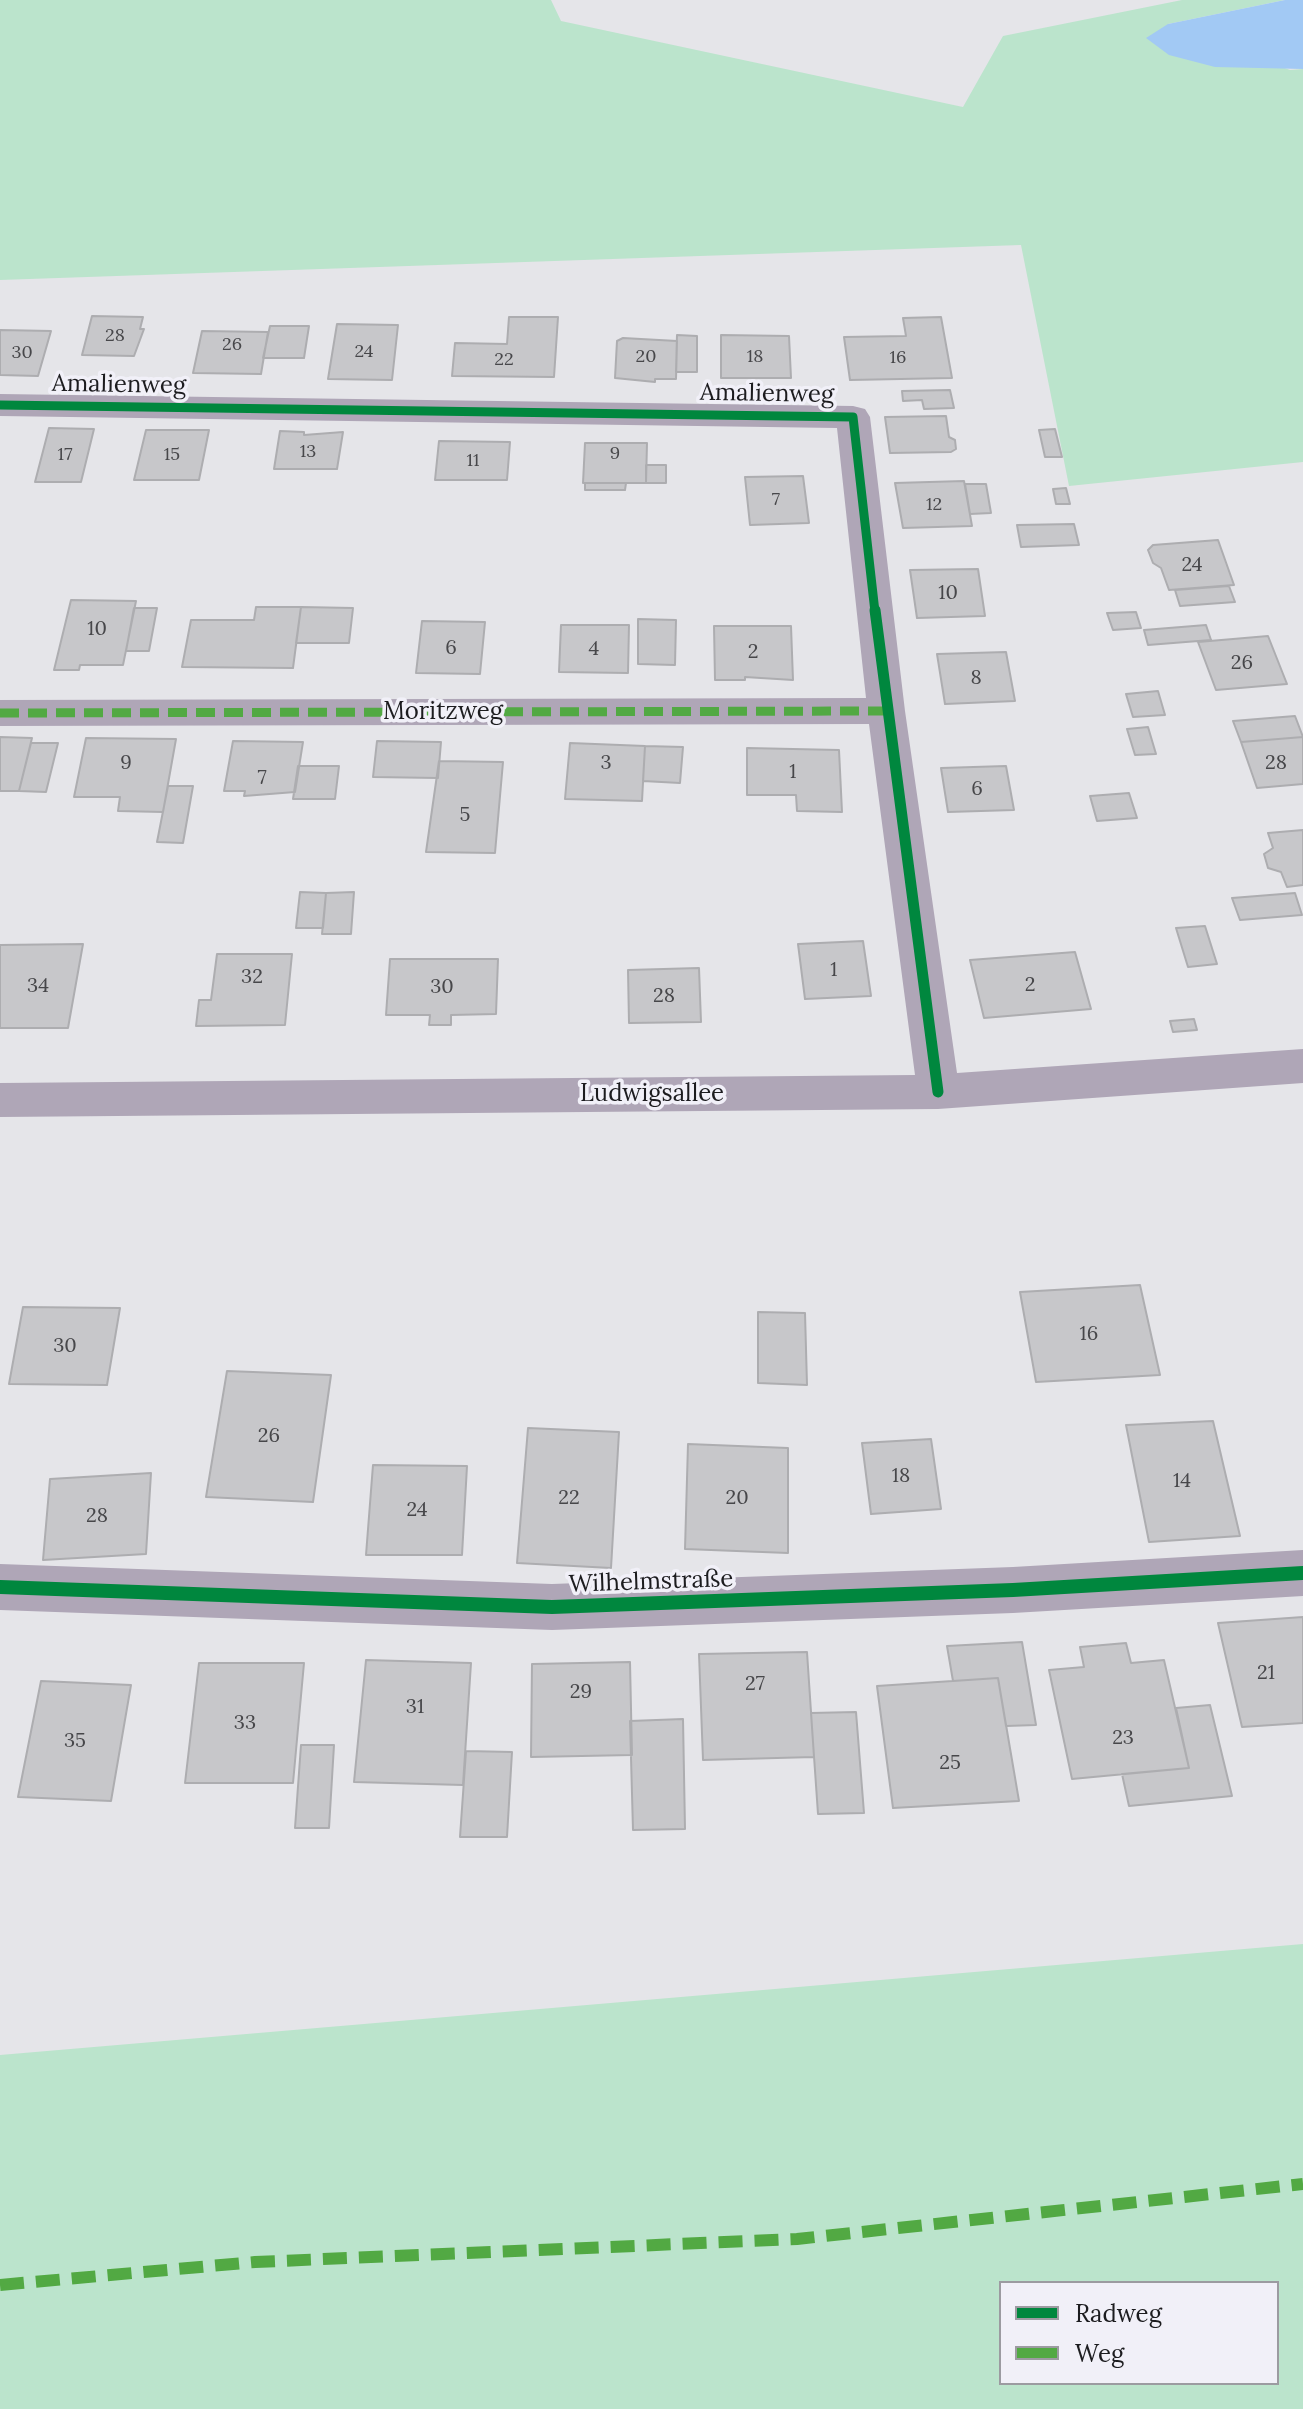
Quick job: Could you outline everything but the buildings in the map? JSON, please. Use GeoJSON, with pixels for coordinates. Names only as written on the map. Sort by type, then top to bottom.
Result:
{"type":"FeatureCollection","features":[{"type":"Feature","properties":{"kind":"street","name":"Amalienweg"},"geometry":{"type":"LineString","coordinates":[[0,405],[853,417],[886,711],[938,1092]]}},
{"type":"Feature","properties":{"kind":"street","name":"Moritzweg"},"geometry":{"type":"LineString","coordinates":[[0,713],[886,711]]}},
{"type":"Feature","properties":{"kind":"street","name":"Ludwigsallee"},"geometry":{"type":"LineString","coordinates":[[0,1100],[938,1092],[1303,1066]]}},
{"type":"Feature","properties":{"kind":"street","name":"Wilhelmstraße"},"geometry":{"type":"LineString","coordinates":[[0,1587],[552,1607],[1013,1590],[1303,1573]]}},
{"type":"Feature","properties":{"kind":"green space"},"geometry":{"type":"Polygon","coordinates":[[[0,0],[551,0],[561,21],[963,107],[1003,36],[1182,0],[1285,0],[1168,24],[1290,70],[1303,69],[1303,462],[1069,486],[1021,245],[0,280],[0,0]]]}},
{"type":"Feature","properties":{"kind":"green space"},"geometry":{"type":"Polygon","coordinates":[[[1303,1944],[1303,2409],[0,2409],[0,2055],[1303,1944]]]}},
{"type":"Feature","properties":{"kind":"water"},"geometry":{"type":"Polygon","coordinates":[[[1285,0],[1303,0],[1303,69],[1215,67],[1169,55],[1146,38],[1168,24],[1285,0]]]}},
{"type":"Feature","properties":{"kind":"marked path"},"geometry":{"type":"LineString","coordinates":[[0,713],[886,711]]}},
{"type":"Feature","properties":{"kind":"marked path"},"geometry":{"type":"LineString","coordinates":[[0,2285],[255,2262],[797,2239],[1303,2184]]}},
{"type":"Feature","properties":{"kind":"cycle path"},"geometry":{"type":"LineString","coordinates":[[0,405],[853,417],[886,711],[938,1092]]}},
{"type":"Feature","properties":{"kind":"cycle path"},"geometry":{"type":"LineString","coordinates":[[0,1587],[552,1607],[1013,1590],[1303,1573]]}}]}
